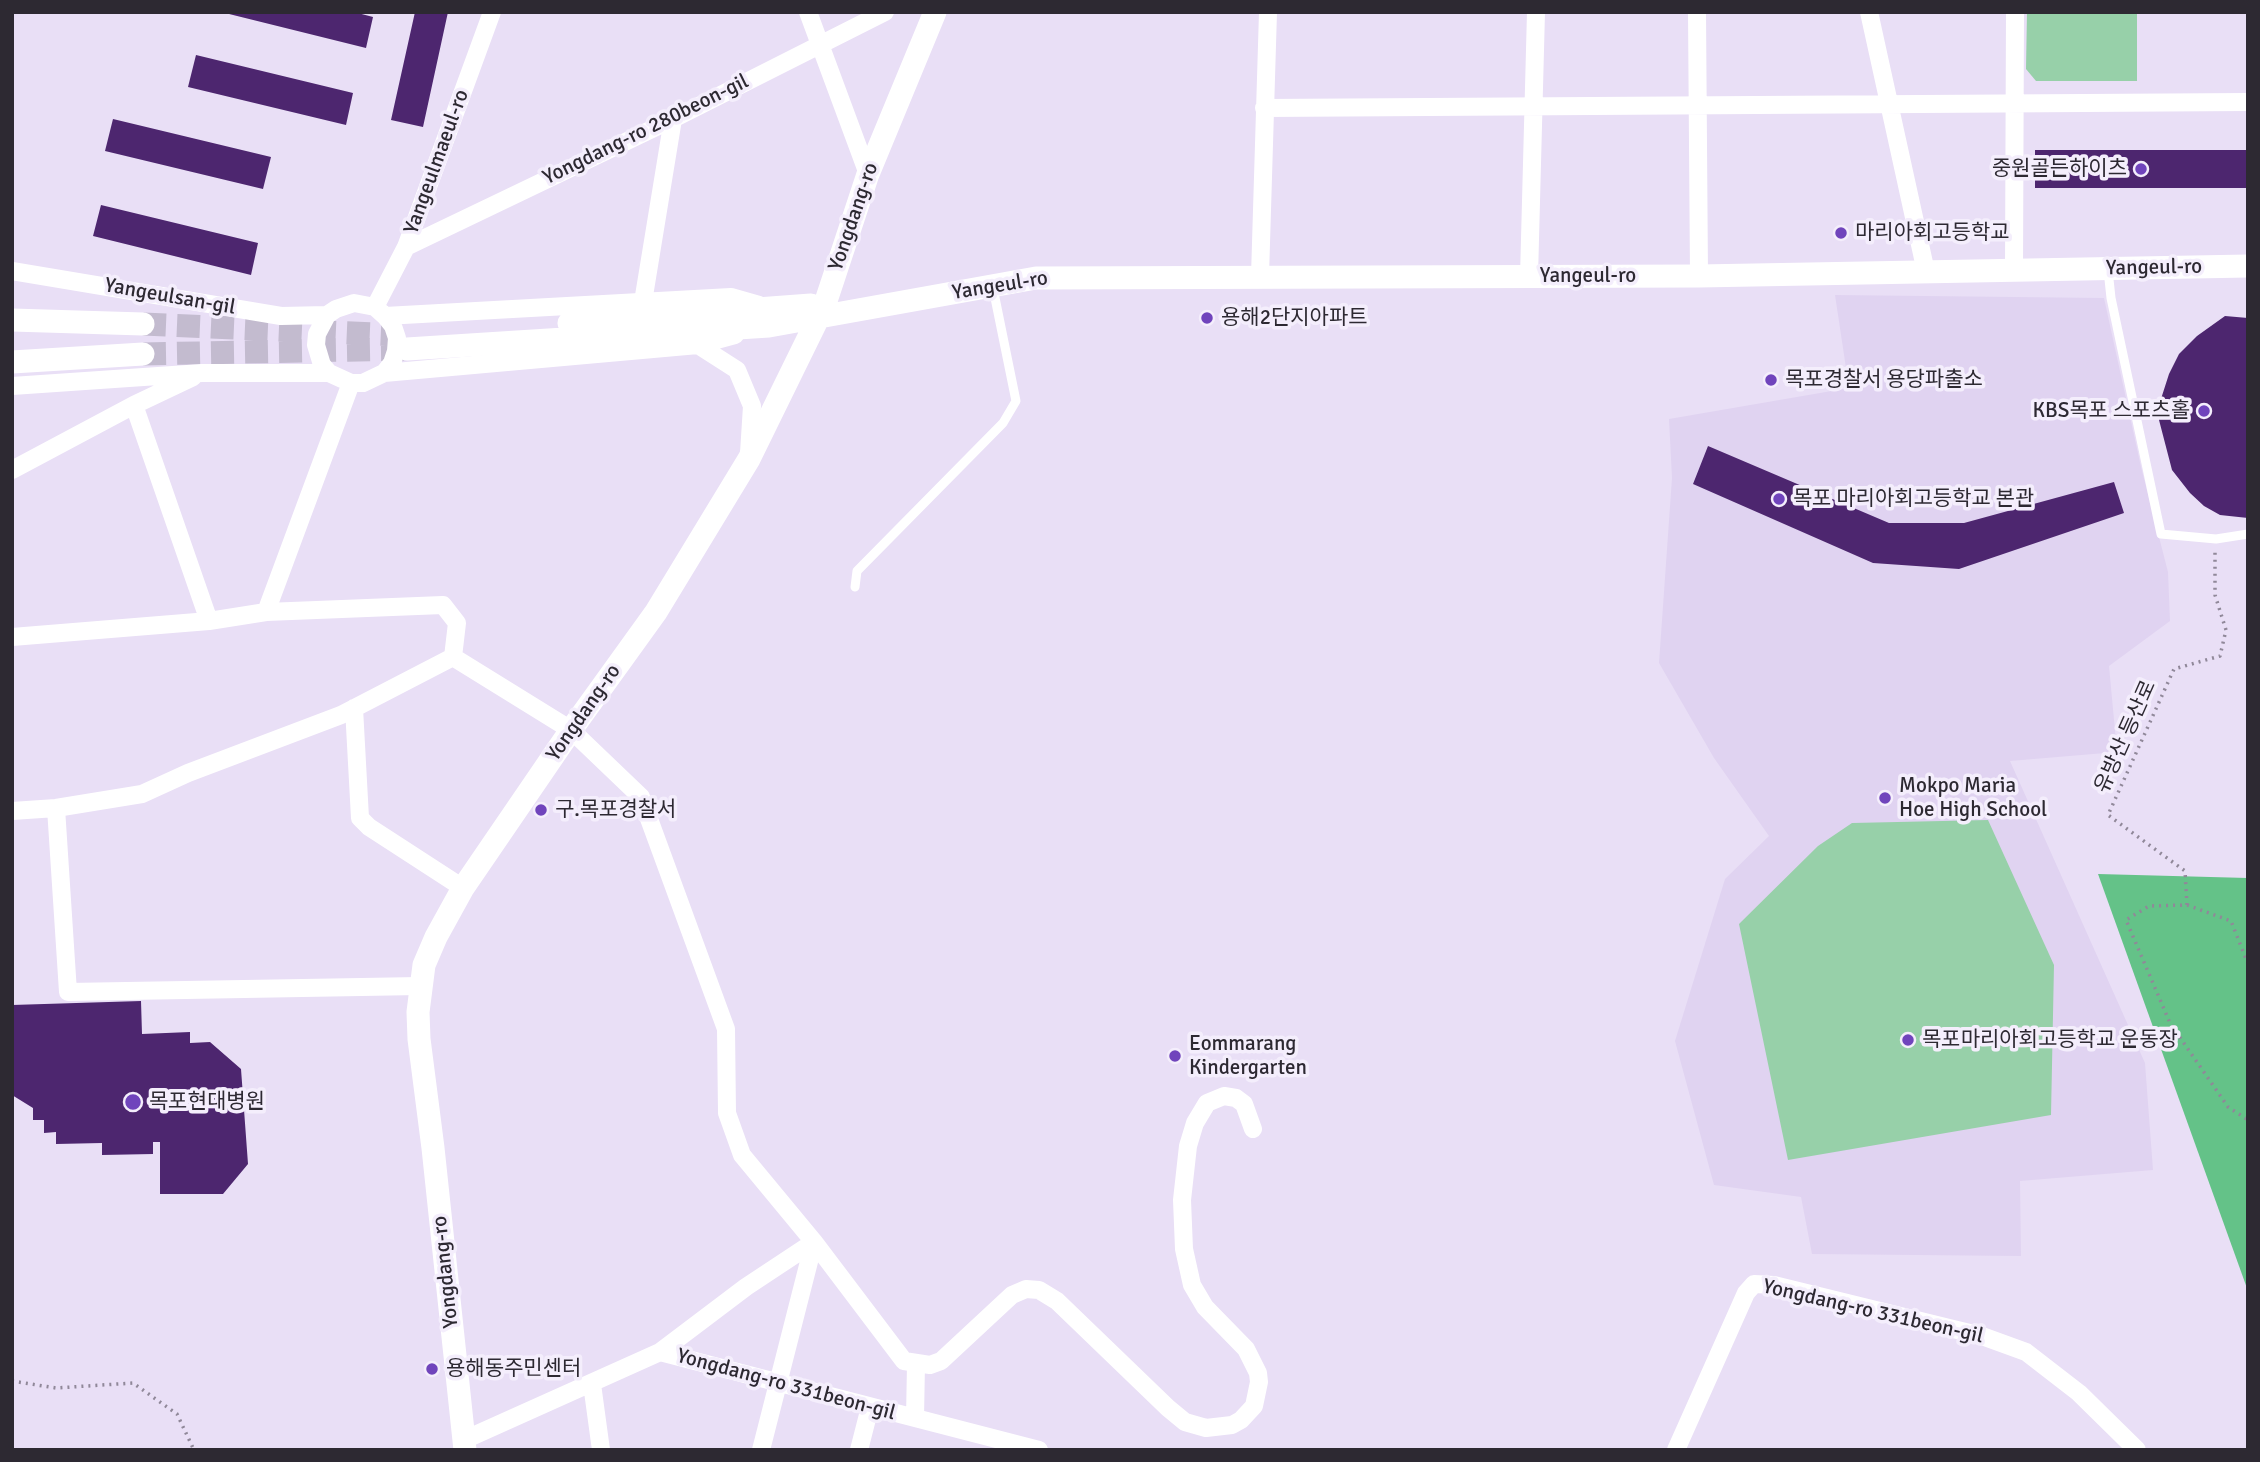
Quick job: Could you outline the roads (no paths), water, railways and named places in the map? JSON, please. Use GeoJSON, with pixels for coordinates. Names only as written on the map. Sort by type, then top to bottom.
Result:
{"type":"FeatureCollection","features":[{"type":"Feature","properties":{"kind":"street","name":"Yangeulmaeul-ro"},"geometry":{"type":"LineString","coordinates":[[380,312],[492,12]]}},
{"type":"Feature","properties":{"kind":"street"},"geometry":{"type":"LineString","coordinates":[[808,12],[868,174]]}},
{"type":"Feature","properties":{"kind":"street","name":"Yongdang-ro 280beon-gil"},"geometry":{"type":"LineString","coordinates":[[406,247],[673,119],[885,12]]}},
{"type":"Feature","properties":{"kind":"street","name":"Yongdang-ro"},"geometry":{"type":"LineString","coordinates":[[465,1445],[419,1039],[420,986],[424,965],[463,888],[656,612],[748,459],[821,311],[868,174],[935,12]]}},
{"type":"Feature","properties":{"kind":"street"},"geometry":{"type":"LineString","coordinates":[[1260,276],[1268,12]]}},
{"type":"Feature","properties":{"kind":"street"},"geometry":{"type":"LineString","coordinates":[[1530,277],[1536,12]]}},
{"type":"Feature","properties":{"kind":"street"},"geometry":{"type":"LineString","coordinates":[[1697,12],[1699,276]]}},
{"type":"Feature","properties":{"kind":"street"},"geometry":{"type":"LineString","coordinates":[[1869,12],[1926,272]]}},
{"type":"Feature","properties":{"kind":"street"},"geometry":{"type":"LineString","coordinates":[[2014,270],[2015,12]]}},
{"type":"Feature","properties":{"kind":"street"},"geometry":{"type":"LineString","coordinates":[[1264,108],[2248,102]]}},
{"type":"Feature","properties":{"kind":"street"},"geometry":{"type":"LineString","coordinates":[[643,302],[673,119]]}},
{"type":"Feature","properties":{"kind":"street","name":"Yangeul-ro"},"geometry":{"type":"LineString","coordinates":[[405,342],[771,317],[929,298],[1036,278],[1699,276],[2248,266]]}},
{"type":"Feature","properties":{"kind":"street","name":"Yangeulsan-gil"},"geometry":{"type":"LineString","coordinates":[[12,271],[281,316],[327,315]]}},
{"type":"Feature","properties":{"kind":"street"},"geometry":{"type":"LineString","coordinates":[[380,312],[731,297],[771,317]]}},
{"type":"Feature","properties":{"kind":"street"},"geometry":{"type":"LineString","coordinates":[[384,373],[392,363],[397,338],[393,326],[380,312],[362,304],[345,304],[327,315],[317,334],[316,345],[322,365],[339,380],[351,383],[363,383],[384,373],[698,345],[771,317]]}},
{"type":"Feature","properties":{"kind":"street"},"geometry":{"type":"LineString","coordinates":[[12,320],[143,324]]}},
{"type":"Feature","properties":{"kind":"street"},"geometry":{"type":"LineString","coordinates":[[698,345],[737,370],[752,406],[748,459]]}},
{"type":"Feature","properties":{"kind":"street"},"geometry":{"type":"LineString","coordinates":[[12,362],[143,354]]}},
{"type":"Feature","properties":{"kind":"street"},"geometry":{"type":"LineString","coordinates":[[12,387],[201,373],[329,373]]}},
{"type":"Feature","properties":{"kind":"street"},"geometry":{"type":"LineString","coordinates":[[12,470],[134,405],[201,373]]}},
{"type":"Feature","properties":{"kind":"street"},"geometry":{"type":"LineString","coordinates":[[266,612],[351,383]]}},
{"type":"Feature","properties":{"kind":"street"},"geometry":{"type":"LineString","coordinates":[[134,405],[209,621]]}},
{"type":"Feature","properties":{"kind":"street"},"geometry":{"type":"LineString","coordinates":[[12,637],[209,621],[266,612],[443,605],[457,624],[453,657]]}},
{"type":"Feature","properties":{"kind":"street"},"geometry":{"type":"LineString","coordinates":[[453,657],[571,730],[641,797],[726,1029],[727,1113],[742,1155],[814,1242],[904,1361],[930,1365],[940,1362],[1012,1295],[1026,1289],[1039,1290],[1057,1301],[1167,1409],[1185,1422],[1206,1428],[1232,1425],[1241,1420],[1254,1406],[1258,1373],[1246,1349],[1205,1307],[1192,1285],[1184,1249],[1182,1200],[1188,1146],[1195,1123],[1207,1103],[1224,1096],[1236,1098],[1244,1104],[1253,1129]]}},
{"type":"Feature","properties":{"kind":"street"},"geometry":{"type":"LineString","coordinates":[[12,811],[56,808],[142,793],[341,715],[453,657]]}},
{"type":"Feature","properties":{"kind":"street"},"geometry":{"type":"LineString","coordinates":[[354,708],[360,818],[369,827],[463,888]]}},
{"type":"Feature","properties":{"kind":"street"},"geometry":{"type":"LineString","coordinates":[[56,808],[68,992],[420,986]]}},
{"type":"Feature","properties":{"kind":"street"},"geometry":{"type":"LineString","coordinates":[[660,1352],[746,1287],[814,1242]]}},
{"type":"Feature","properties":{"kind":"street"},"geometry":{"type":"LineString","coordinates":[[761,1450],[814,1242]]}},
{"type":"Feature","properties":{"kind":"street","name":"Yongdang-ro 331beon-gil"},"geometry":{"type":"LineString","coordinates":[[1676,1450],[1746,1293],[1754,1284],[1774,1285],[1945,1326],[2026,1352],[2079,1393],[2137,1450]]}},
{"type":"Feature","properties":{"kind":"street","name":"Yongdang-ro 331beon-gil"},"geometry":{"type":"LineString","coordinates":[[465,1445],[660,1352],[915,1418],[965,1441],[1037,1449]]}},
{"type":"Feature","properties":{"kind":"street"},"geometry":{"type":"LineString","coordinates":[[915,1418],[916,1364]]}},
{"type":"Feature","properties":{"kind":"street"},"geometry":{"type":"LineString","coordinates":[[592,1384],[601,1450]]}},
{"type":"Feature","properties":{"kind":"street"},"geometry":{"type":"LineString","coordinates":[[859,1450],[870,1407]]}},
{"type":"Feature","properties":{"kind":"lane"},"geometry":{"type":"LineString","coordinates":[[2108,268],[2111,298],[2161,534],[2216,539],[2248,534]]}},
{"type":"Feature","properties":{"kind":"lane"},"geometry":{"type":"LineString","coordinates":[[855,587],[857,570],[1003,423],[1016,401],[992,286]]}},
{"type":"Feature","properties":{"kind":"tunnel"},"geometry":{"type":"LineString","coordinates":[[143,324],[396,335]]}},
{"type":"Feature","properties":{"kind":"tunnel"},"geometry":{"type":"LineString","coordinates":[[143,354],[407,349]]}},
{"type":"Feature","properties":{"kind":"place","name":"중원골든하이츠"},"geometry":{"type":"Point","coordinates":[2141,169]}},
{"type":"Feature","properties":{"kind":"place","name":"마리아회고등학교"},"geometry":{"type":"Point","coordinates":[1841,233]}},
{"type":"Feature","properties":{"kind":"place","name":"용해2단지아파트"},"geometry":{"type":"Point","coordinates":[1207,318]}},
{"type":"Feature","properties":{"kind":"place","name":"목포경찰서 용당파출소"},"geometry":{"type":"Point","coordinates":[1771,380]}},
{"type":"Feature","properties":{"kind":"place","name":"KBS목포 스포츠홀"},"geometry":{"type":"Point","coordinates":[2204,411]}},
{"type":"Feature","properties":{"kind":"place","name":"목포 마리아회고등학교 본관"},"geometry":{"type":"Point","coordinates":[1779,499]}},
{"type":"Feature","properties":{"kind":"place","name":"Mokpo Maria Hoe High School"},"geometry":{"type":"Point","coordinates":[1885,798]}},
{"type":"Feature","properties":{"kind":"place","name":"구.목포경찰서"},"geometry":{"type":"Point","coordinates":[541,810]}},
{"type":"Feature","properties":{"kind":"place","name":"목포마리아회고등학교 운동장"},"geometry":{"type":"Point","coordinates":[1908,1040]}},
{"type":"Feature","properties":{"kind":"place","name":"Eommarang Kindergarten"},"geometry":{"type":"Point","coordinates":[1175,1056]}},
{"type":"Feature","properties":{"kind":"place","name":"목포현대병원"},"geometry":{"type":"Point","coordinates":[133,1102]}},
{"type":"Feature","properties":{"kind":"place","name":"용해동주민센터"},"geometry":{"type":"Point","coordinates":[432,1369]}}]}
